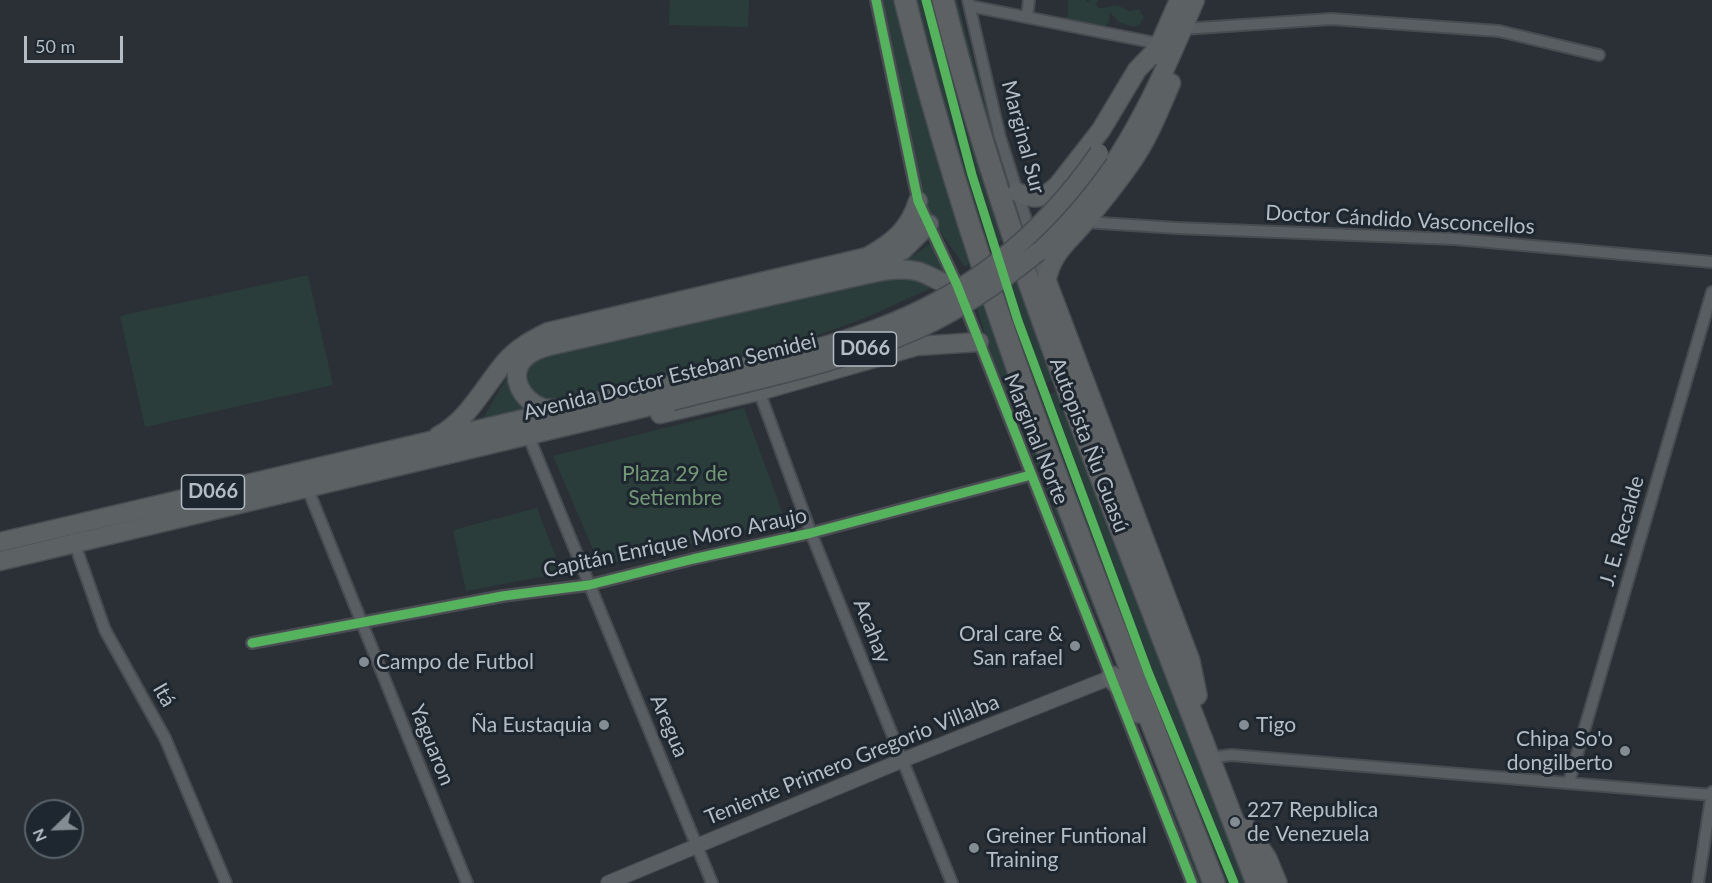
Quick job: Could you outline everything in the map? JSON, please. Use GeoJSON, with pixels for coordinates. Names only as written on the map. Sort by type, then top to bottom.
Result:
{"type":"FeatureCollection","features":[{"type":"Feature","properties":{"kind":"highway","name":"Autopista Ñu Guasú"},"geometry":{"type":"LineString","coordinates":[[906,0],[925,79],[954,181],[993,301],[1056,475],[1214,883]]}},
{"type":"Feature","properties":{"kind":"highway","name":"Autopista Ñu Guasú"},"geometry":{"type":"LineString","coordinates":[[943,0],[960,67],[1029,287],[1257,883]]}},
{"type":"Feature","properties":{"kind":"highway","name":"Avenida Doctor Esteban Semidei"},"geometry":{"type":"LineString","coordinates":[[0,561],[582,423],[670,393],[877,329],[939,300],[1009,253],[1028,237],[1106,159],[1156,88],[1182,32],[1182,1]]}},
{"type":"Feature","properties":{"kind":"highway","name":"Avenida Doctor Esteban Semidei"},"geometry":{"type":"LineString","coordinates":[[1106,159],[1182,1]]}},
{"type":"Feature","properties":{"kind":"highway"},"geometry":{"type":"LineString","coordinates":[[1182,32],[1176,70],[1148,135],[1132,162],[1085,222],[1056,254],[1049,267],[1046,283],[1189,661],[1208,755]]}},
{"type":"Feature","properties":{"kind":"highway"},"geometry":{"type":"LineString","coordinates":[[1017,192],[1031,198],[1040,197],[1058,185],[1101,130],[1137,69],[1160,45]]}},
{"type":"Feature","properties":{"kind":"highway"},"geometry":{"type":"LineString","coordinates":[[425,441],[441,434],[462,418],[506,360],[526,343],[548,332],[867,257],[898,237],[910,222],[918,201]]}},
{"type":"Feature","properties":{"kind":"highway"},"geometry":{"type":"LineString","coordinates":[[858,276],[903,250],[929,224]]}},
{"type":"Feature","properties":{"kind":"highway"},"geometry":{"type":"LineString","coordinates":[[564,410],[544,409],[521,393],[517,383],[517,371],[526,356],[549,346],[898,269],[917,271],[948,285],[957,285]]}},
{"type":"Feature","properties":{"kind":"highway"},"geometry":{"type":"LineString","coordinates":[[582,423],[622,423],[759,391],[916,346],[979,342]]}},
{"type":"Feature","properties":{"kind":"highway","name":"Avenida Doctor Esteban Semidei"},"geometry":{"type":"LineString","coordinates":[[0,542],[564,410],[670,393]]}},
{"type":"Feature","properties":{"kind":"highway"},"geometry":{"type":"LineString","coordinates":[[1112,677],[1132,699],[1205,860]]}},
{"type":"Feature","properties":{"kind":"highway"},"geometry":{"type":"LineString","coordinates":[[1224,795],[1266,859],[1276,883]]}},
{"type":"Feature","properties":{"kind":"street","name":"Marginal Norte"},"geometry":{"type":"LineString","coordinates":[[876,0],[918,201],[957,285],[1192,883]]}},
{"type":"Feature","properties":{"kind":"street"},"geometry":{"type":"LineString","coordinates":[[1027,17],[1029,0]]}},
{"type":"Feature","properties":{"kind":"street"},"geometry":{"type":"LineString","coordinates":[[969,3],[1160,45]]}},
{"type":"Feature","properties":{"kind":"street","name":"Marginal Sur"},"geometry":{"type":"LineString","coordinates":[[969,3],[1000,137],[1046,283]]}},
{"type":"Feature","properties":{"kind":"street"},"geometry":{"type":"LineString","coordinates":[[1182,32],[1331,19],[1499,31],[1599,55]]}},
{"type":"Feature","properties":{"kind":"street","name":"Doctor Cándido Vasconcellos"},"geometry":{"type":"LineString","coordinates":[[1085,222],[1455,239],[1712,262]]}},
{"type":"Feature","properties":{"kind":"street","name":"J. E. Recalde"},"geometry":{"type":"LineString","coordinates":[[1569,782],[1712,292]]}},
{"type":"Feature","properties":{"kind":"street","name":"Acahay"},"geometry":{"type":"LineString","coordinates":[[759,391],[811,533],[952,883]]}},
{"type":"Feature","properties":{"kind":"street","name":"Aregua"},"geometry":{"type":"LineString","coordinates":[[528,435],[712,883]]}},
{"type":"Feature","properties":{"kind":"street","name":"Capitán Enrique Moro Araujo"},"geometry":{"type":"LineString","coordinates":[[252,643],[503,596],[589,585],[811,533],[1031,475]]}},
{"type":"Feature","properties":{"kind":"street","name":"Yaguaron"},"geometry":{"type":"LineString","coordinates":[[307,488],[467,883]]}},
{"type":"Feature","properties":{"kind":"street","name":"Itá"},"geometry":{"type":"LineString","coordinates":[[71,526],[74,544],[105,630],[165,738],[226,883]]}},
{"type":"Feature","properties":{"kind":"street","name":"Teniente Primero Gregorio Villalba"},"geometry":{"type":"LineString","coordinates":[[608,883],[903,760],[1112,677]]}},
{"type":"Feature","properties":{"kind":"street"},"geometry":{"type":"LineString","coordinates":[[1208,755],[1712,794],[1698,883]]}},
{"type":"Feature","properties":{"kind":"green space"},"geometry":{"type":"Polygon","coordinates":[[[670,0],[749,0],[748,27],[669,25],[670,0]]]}},
{"type":"Feature","properties":{"kind":"green space"},"geometry":{"type":"Polygon","coordinates":[[[882,0],[899,0],[949,199],[971,263],[965,267],[935,224],[921,191],[882,0]]]}},
{"type":"Feature","properties":{"kind":"green space"},"geometry":{"type":"Polygon","coordinates":[[[914,0],[936,0],[1005,238],[987,251],[964,182],[914,0]]]}},
{"type":"Feature","properties":{"kind":"green space"},"geometry":{"type":"Polygon","coordinates":[[[955,0],[957,0],[995,141],[1022,224],[1020,226],[978,89],[955,0]]]}},
{"type":"Feature","properties":{"kind":"green space"},"geometry":{"type":"Polygon","coordinates":[[[1068,0],[1085,0],[1089,3],[1089,0],[1099,0],[1095,4],[1099,8],[1115,5],[1129,11],[1139,9],[1144,18],[1134,27],[1118,22],[1110,12],[1109,22],[1104,27],[1092,22],[1089,25],[1070,22],[1066,18],[1068,0]]]}},
{"type":"Feature","properties":{"kind":"green space"},"geometry":{"type":"Polygon","coordinates":[[[933,243],[951,278],[903,263],[933,243]]]}},
{"type":"Feature","properties":{"kind":"green space"},"geometry":{"type":"Polygon","coordinates":[[[308,275],[333,385],[145,427],[120,316],[308,275]]]}},
{"type":"Feature","properties":{"kind":"green space"},"geometry":{"type":"Polygon","coordinates":[[[907,275],[936,286],[865,318],[813,337],[566,401],[550,402],[530,394],[524,375],[534,362],[549,355],[877,278],[907,275]]]}},
{"type":"Feature","properties":{"kind":"green space"},"geometry":{"type":"Polygon","coordinates":[[[1018,278],[1055,379],[1032,389],[999,293],[1018,278]]]}},
{"type":"Feature","properties":{"kind":"green space"},"geometry":{"type":"Polygon","coordinates":[[[984,301],[1117,662],[1093,609],[993,361],[976,305],[984,301]]]}},
{"type":"Feature","properties":{"kind":"green space"},"geometry":{"type":"Polygon","coordinates":[[[506,379],[514,398],[530,409],[482,420],[506,379]]]}},
{"type":"Feature","properties":{"kind":"green space"},"geometry":{"type":"Polygon","coordinates":[[[1058,391],[1250,883],[1224,883],[1036,399],[1058,391]]]}},
{"type":"Feature","properties":{"kind":"green space","name":"Plaza 29 de Setiembre"},"geometry":{"type":"Polygon","coordinates":[[[744,408],[785,520],[600,566],[553,456],[744,408]]]}},
{"type":"Feature","properties":{"kind":"green space"},"geometry":{"type":"Polygon","coordinates":[[[537,508],[562,573],[466,591],[453,530],[537,508]]]}},
{"type":"Feature","properties":{"kind":"green space"},"geometry":{"type":"Polygon","coordinates":[[[1126,702],[1205,883],[1199,883],[1126,702]]]}},
{"type":"Feature","properties":{"kind":"cycle path"},"geometry":{"type":"LineString","coordinates":[[876,0],[918,201],[957,285],[1192,883]]}},
{"type":"Feature","properties":{"kind":"cycle path"},"geometry":{"type":"LineString","coordinates":[[926,0],[972,175],[1018,321],[1148,672],[1234,883]]}},
{"type":"Feature","properties":{"kind":"cycle path"},"geometry":{"type":"LineString","coordinates":[[252,643],[503,596],[589,585],[811,533],[1031,475]]}},
{"type":"Feature","properties":{"kind":"place","name":"Oral care & San rafael"},"geometry":{"type":"Point","coordinates":[1075,646]}},
{"type":"Feature","properties":{"kind":"place","name":"Campo de Futbol"},"geometry":{"type":"Point","coordinates":[364,662]}},
{"type":"Feature","properties":{"kind":"place","name":"Ña Eustaquia"},"geometry":{"type":"Point","coordinates":[604,725]}},
{"type":"Feature","properties":{"kind":"place","name":"Tigo"},"geometry":{"type":"Point","coordinates":[1244,725]}},
{"type":"Feature","properties":{"kind":"place","name":"Chipa So'o dongilberto"},"geometry":{"type":"Point","coordinates":[1625,751]}},
{"type":"Feature","properties":{"kind":"place","name":"227 Republica de Venezuela"},"geometry":{"type":"Point","coordinates":[1235,822]}},
{"type":"Feature","properties":{"kind":"place","name":"Greiner Funtional Training"},"geometry":{"type":"Point","coordinates":[974,848]}}]}
